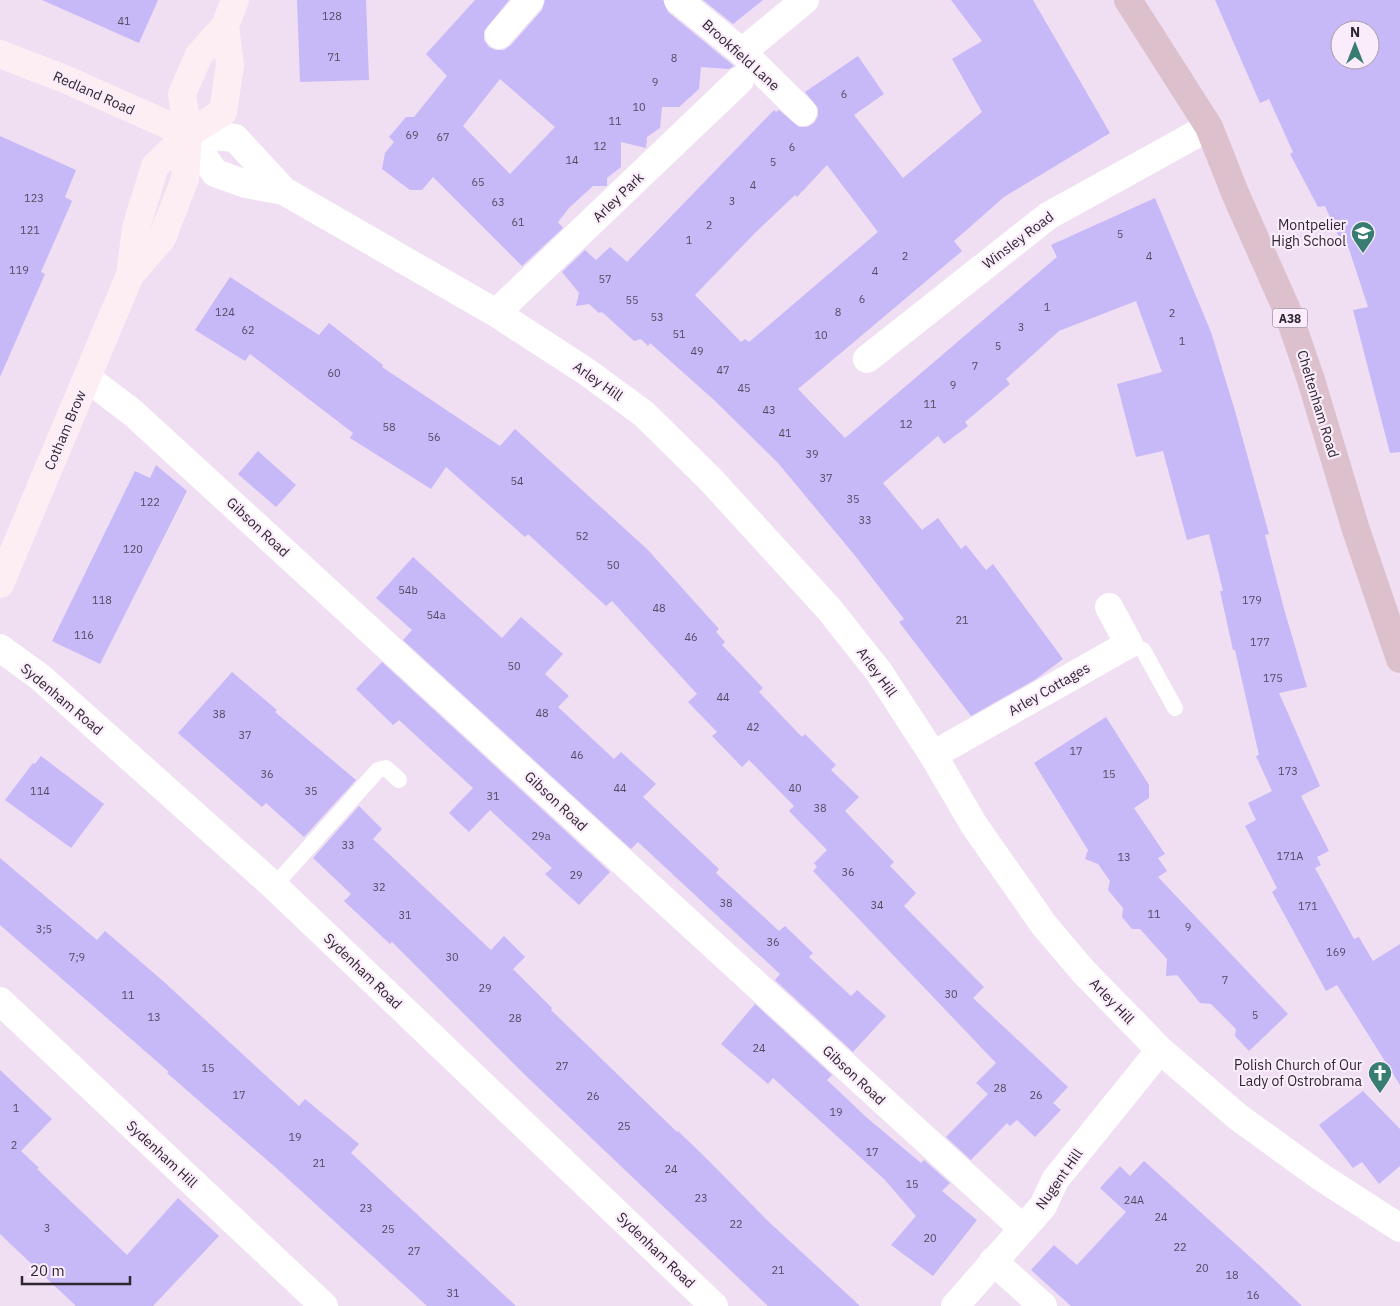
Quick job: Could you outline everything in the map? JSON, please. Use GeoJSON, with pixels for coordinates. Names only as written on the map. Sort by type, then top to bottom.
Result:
{"type":"FeatureCollection","features":[{"type":"Feature","properties":{"kind":"main road","name":"Cheltenham Road"},"geometry":{"type":"LineString","coordinates":[[1128,0],[1209,127],[1235,193],[1288,310],[1312,380],[1356,530],[1400,659]]}},
{"type":"Feature","properties":{"kind":"street","name":"Cotham Brow"},"geometry":{"type":"LineString","coordinates":[[188,134],[182,94],[199,55],[225,26],[234,0]]}},
{"type":"Feature","properties":{"kind":"street"},"geometry":{"type":"LineString","coordinates":[[499,35],[530,0]]}},
{"type":"Feature","properties":{"kind":"street","name":"Brookfield Lane"},"geometry":{"type":"LineString","coordinates":[[678,0],[742,52],[803,112]]}},
{"type":"Feature","properties":{"kind":"street"},"geometry":{"type":"LineString","coordinates":[[742,52],[805,0]]}},
{"type":"Feature","properties":{"kind":"street","name":"Cotham Brow"},"geometry":{"type":"LineString","coordinates":[[0,584],[130,275],[136,228],[155,166],[188,134],[223,112],[230,65],[225,26]]}},
{"type":"Feature","properties":{"kind":"street","name":"Redland Road"},"geometry":{"type":"LineString","coordinates":[[0,54],[67,80],[188,134]]}},
{"type":"Feature","properties":{"kind":"street","name":"Arley Park"},"geometry":{"type":"LineString","coordinates":[[496,313],[740,80]]}},
{"type":"Feature","properties":{"kind":"street","name":"Winsley Road"},"geometry":{"type":"LineString","coordinates":[[868,359],[1048,216],[1209,127]]}},
{"type":"Feature","properties":{"kind":"street","name":"Arley Hill"},"geometry":{"type":"LineString","coordinates":[[188,134],[215,173],[246,184],[284,191]]}},
{"type":"Feature","properties":{"kind":"street","name":"Arley Hill"},"geometry":{"type":"LineString","coordinates":[[188,134],[235,138],[284,191],[496,313],[587,372],[644,414],[711,480],[829,609],[879,672],[933,755],[974,825],[1044,925],[1083,971],[1160,1050],[1238,1117],[1321,1177],[1400,1228]]}},
{"type":"Feature","properties":{"kind":"street","name":"Gibson Road"},"geometry":{"type":"LineString","coordinates":[[87,378],[133,413],[1022,1228]]}},
{"type":"Feature","properties":{"kind":"street"},"geometry":{"type":"LineString","coordinates":[[1109,607],[1129,644]]}},
{"type":"Feature","properties":{"kind":"street","name":"Arley Cottages"},"geometry":{"type":"LineString","coordinates":[[933,755],[1129,644]]}},
{"type":"Feature","properties":{"kind":"street","name":"Sydenham Road"},"geometry":{"type":"LineString","coordinates":[[0,648],[40,677],[274,886],[714,1306]]}},
{"type":"Feature","properties":{"kind":"street","name":"Sydenham Hill"},"geometry":{"type":"LineString","coordinates":[[0,1001],[324,1306]]}},
{"type":"Feature","properties":{"kind":"street","name":"Nugent Hill"},"geometry":{"type":"LineString","coordinates":[[955,1306],[1043,1206],[1055,1180],[1160,1050]]}},
{"type":"Feature","properties":{"kind":"street"},"geometry":{"type":"LineString","coordinates":[[993,1261],[1043,1306]]}},
{"type":"Feature","properties":{"kind":"lane"},"geometry":{"type":"LineString","coordinates":[[1129,644],[1143,650],[1175,708]]}},
{"type":"Feature","properties":{"kind":"lane"},"geometry":{"type":"LineString","coordinates":[[274,886],[378,770],[386,768],[399,780]]}},
{"type":"Feature","properties":{"kind":"building"},"geometry":{"type":"Polygon","coordinates":[[[42,0],[158,0],[139,43],[42,0]]]}},
{"type":"Feature","properties":{"kind":"building"},"geometry":{"type":"Polygon","coordinates":[[[297,0],[366,0],[369,80],[300,82],[297,0]]]}},
{"type":"Feature","properties":{"kind":"building"},"geometry":{"type":"Polygon","coordinates":[[[475,0],[509,0],[484,31],[484,40],[489,47],[496,50],[504,50],[511,45],[542,10],[545,0],[663,0],[668,12],[734,66],[729,69],[701,67],[699,89],[679,107],[662,107],[660,128],[647,137],[646,148],[621,142],[621,167],[607,178],[607,186],[593,186],[569,208],[558,222],[563,228],[522,266],[433,177],[422,190],[410,190],[382,169],[385,153],[394,142],[389,137],[406,117],[414,117],[447,76],[426,54],[475,0]],[[500,79],[463,126],[510,174],[555,127],[500,79]]]}},
{"type":"Feature","properties":{"kind":"building"},"geometry":{"type":"Polygon","coordinates":[[[703,0],[763,0],[733,24],[703,0]]]}},
{"type":"Feature","properties":{"kind":"building"},"geometry":{"type":"Polygon","coordinates":[[[951,0],[1033,0],[1110,133],[1004,197],[954,241],[962,251],[798,389],[845,438],[1057,257],[1051,245],[1155,198],[1211,332],[1269,534],[1265,535],[1307,687],[1279,693],[1320,786],[1301,796],[1329,851],[1317,857],[1321,865],[1315,868],[1354,939],[1359,937],[1373,961],[1400,944],[1400,1085],[1337,985],[1326,991],[1272,892],[1277,888],[1245,826],[1256,820],[1248,803],[1272,791],[1256,756],[1259,755],[1235,650],[1233,650],[1220,591],[1223,591],[1209,534],[1187,540],[1163,451],[1136,457],[1117,384],[1162,372],[1136,301],[1059,331],[1006,379],[1010,384],[965,422],[968,426],[944,444],[938,436],[883,483],[922,530],[938,518],[961,549],[966,545],[986,570],[993,564],[1063,659],[1036,679],[971,716],[899,622],[904,619],[852,552],[778,463],[714,400],[650,343],[648,346],[641,339],[634,341],[602,312],[599,313],[589,304],[576,306],[579,293],[562,272],[585,250],[596,260],[610,247],[627,262],[774,110],[776,112],[779,110],[799,127],[807,127],[814,123],[818,116],[818,108],[805,92],[858,56],[884,94],[854,115],[903,178],[982,112],[952,59],[982,41],[951,0]],[[827,165],[797,197],[795,195],[757,231],[695,295],[741,342],[745,339],[749,342],[878,232],[827,165]]]}},
{"type":"Feature","properties":{"kind":"building","name":"Montpelier High School"},"geometry":{"type":"Polygon","coordinates":[[[1215,0],[1400,0],[1400,452],[1390,453],[1353,310],[1368,307],[1349,249],[1338,235],[1325,206],[1318,207],[1290,154],[1293,152],[1269,99],[1260,103],[1215,0]]]}},
{"type":"Feature","properties":{"kind":"building"},"geometry":{"type":"Polygon","coordinates":[[[0,136],[76,170],[65,197],[72,201],[41,272],[45,274],[0,377],[0,136]]]}},
{"type":"Feature","properties":{"kind":"building"},"geometry":{"type":"Polygon","coordinates":[[[230,277],[319,335],[329,323],[383,365],[382,367],[500,446],[515,429],[647,549],[719,629],[716,632],[725,642],[722,645],[763,688],[759,692],[802,737],[805,734],[836,765],[831,770],[859,797],[845,811],[894,862],[890,866],[916,893],[904,906],[984,987],[973,998],[1068,1087],[1053,1103],[1061,1110],[1035,1137],[1017,1120],[1010,1126],[1007,1123],[971,1160],[946,1137],[988,1094],[976,1083],[996,1063],[813,871],[817,867],[814,863],[827,850],[789,811],[794,806],[749,760],[742,767],[712,736],[717,732],[688,702],[697,694],[612,601],[606,606],[528,534],[525,537],[446,467],[431,489],[350,438],[353,433],[250,354],[245,361],[195,330],[230,277]]]}},
{"type":"Feature","properties":{"kind":"building"},"geometry":{"type":"Polygon","coordinates":[[[258,451],[296,485],[276,507],[238,474],[258,451]]]}},
{"type":"Feature","properties":{"kind":"building"},"geometry":{"type":"Polygon","coordinates":[[[156,465],[187,491],[100,664],[52,641],[135,471],[150,478],[156,465]]]}},
{"type":"Feature","properties":{"kind":"building"},"geometry":{"type":"Polygon","coordinates":[[[413,557],[502,638],[521,617],[563,654],[545,674],[569,696],[558,707],[614,759],[621,752],[656,784],[643,797],[719,869],[716,873],[779,931],[785,926],[813,953],[809,957],[851,996],[857,990],[886,1016],[853,1052],[775,980],[780,974],[638,842],[631,849],[403,640],[412,630],[376,598],[413,557]]]}},
{"type":"Feature","properties":{"kind":"building"},"geometry":{"type":"Polygon","coordinates":[[[382,662],[610,872],[579,905],[545,874],[552,868],[490,810],[469,832],[449,813],[473,788],[399,720],[393,725],[356,689],[382,662]]]}},
{"type":"Feature","properties":{"kind":"building"},"geometry":{"type":"Polygon","coordinates":[[[232,672],[277,710],[275,712],[356,780],[304,837],[266,803],[262,807],[178,733],[232,672]]]}},
{"type":"Feature","properties":{"kind":"building"},"geometry":{"type":"Polygon","coordinates":[[[1106,717],[1149,785],[1149,798],[1134,808],[1165,854],[1158,858],[1167,871],[1158,877],[1288,1014],[1249,1051],[1235,1036],[1236,1029],[1211,1004],[1200,1003],[1177,975],[1166,976],[1167,959],[1140,929],[1132,929],[1122,917],[1123,908],[1108,890],[1110,881],[1098,864],[1085,859],[1088,850],[1034,763],[1106,717]]]}},
{"type":"Feature","properties":{"kind":"building"},"geometry":{"type":"Polygon","coordinates":[[[41,756],[104,804],[71,848],[5,800],[33,763],[35,764],[41,756]]]}},
{"type":"Feature","properties":{"kind":"building"},"geometry":{"type":"Polygon","coordinates":[[[359,806],[382,829],[373,839],[491,950],[504,936],[525,957],[513,969],[552,1008],[551,1010],[708,1160],[769,1222],[860,1306],[768,1306],[524,1074],[392,942],[390,944],[344,901],[351,894],[313,858],[359,806]]]}},
{"type":"Feature","properties":{"kind":"building"},"geometry":{"type":"Polygon","coordinates":[[[0,858],[97,940],[105,931],[163,981],[299,1106],[305,1099],[359,1144],[351,1153],[516,1306],[427,1306],[275,1167],[167,1073],[169,1072],[0,925],[0,858]]]}},
{"type":"Feature","properties":{"kind":"building"},"geometry":{"type":"Polygon","coordinates":[[[755,1004],[832,1075],[827,1080],[866,1117],[921,1163],[924,1160],[950,1183],[942,1191],[977,1220],[933,1276],[891,1245],[916,1216],[884,1179],[773,1078],[768,1084],[721,1044],[755,1004]]]}},
{"type":"Feature","properties":{"kind":"building"},"geometry":{"type":"Polygon","coordinates":[[[0,1070],[52,1119],[21,1151],[39,1168],[37,1169],[127,1255],[178,1198],[219,1236],[153,1306],[76,1306],[0,1234],[0,1070]]]}},
{"type":"Feature","properties":{"kind":"building","name":"Polish Church of Our Lady of Ostrobrama"},"geometry":{"type":"Polygon","coordinates":[[[1363,1091],[1400,1129],[1400,1166],[1379,1184],[1362,1162],[1353,1168],[1319,1125],[1363,1091]]]}},
{"type":"Feature","properties":{"kind":"building"},"geometry":{"type":"Polygon","coordinates":[[[1144,1161],[1302,1306],[1071,1306],[1031,1270],[1054,1245],[1077,1265],[1126,1212],[1100,1188],[1120,1166],[1130,1176],[1144,1161]]]}},
{"type":"Feature","properties":{"kind":"place","name":"Montpelier High School"},"geometry":{"type":"Point","coordinates":[1363,254]}},
{"type":"Feature","properties":{"kind":"place","name":"Polish Church of Our Lady of Ostrobrama"},"geometry":{"type":"Point","coordinates":[1380,1094]}}]}
